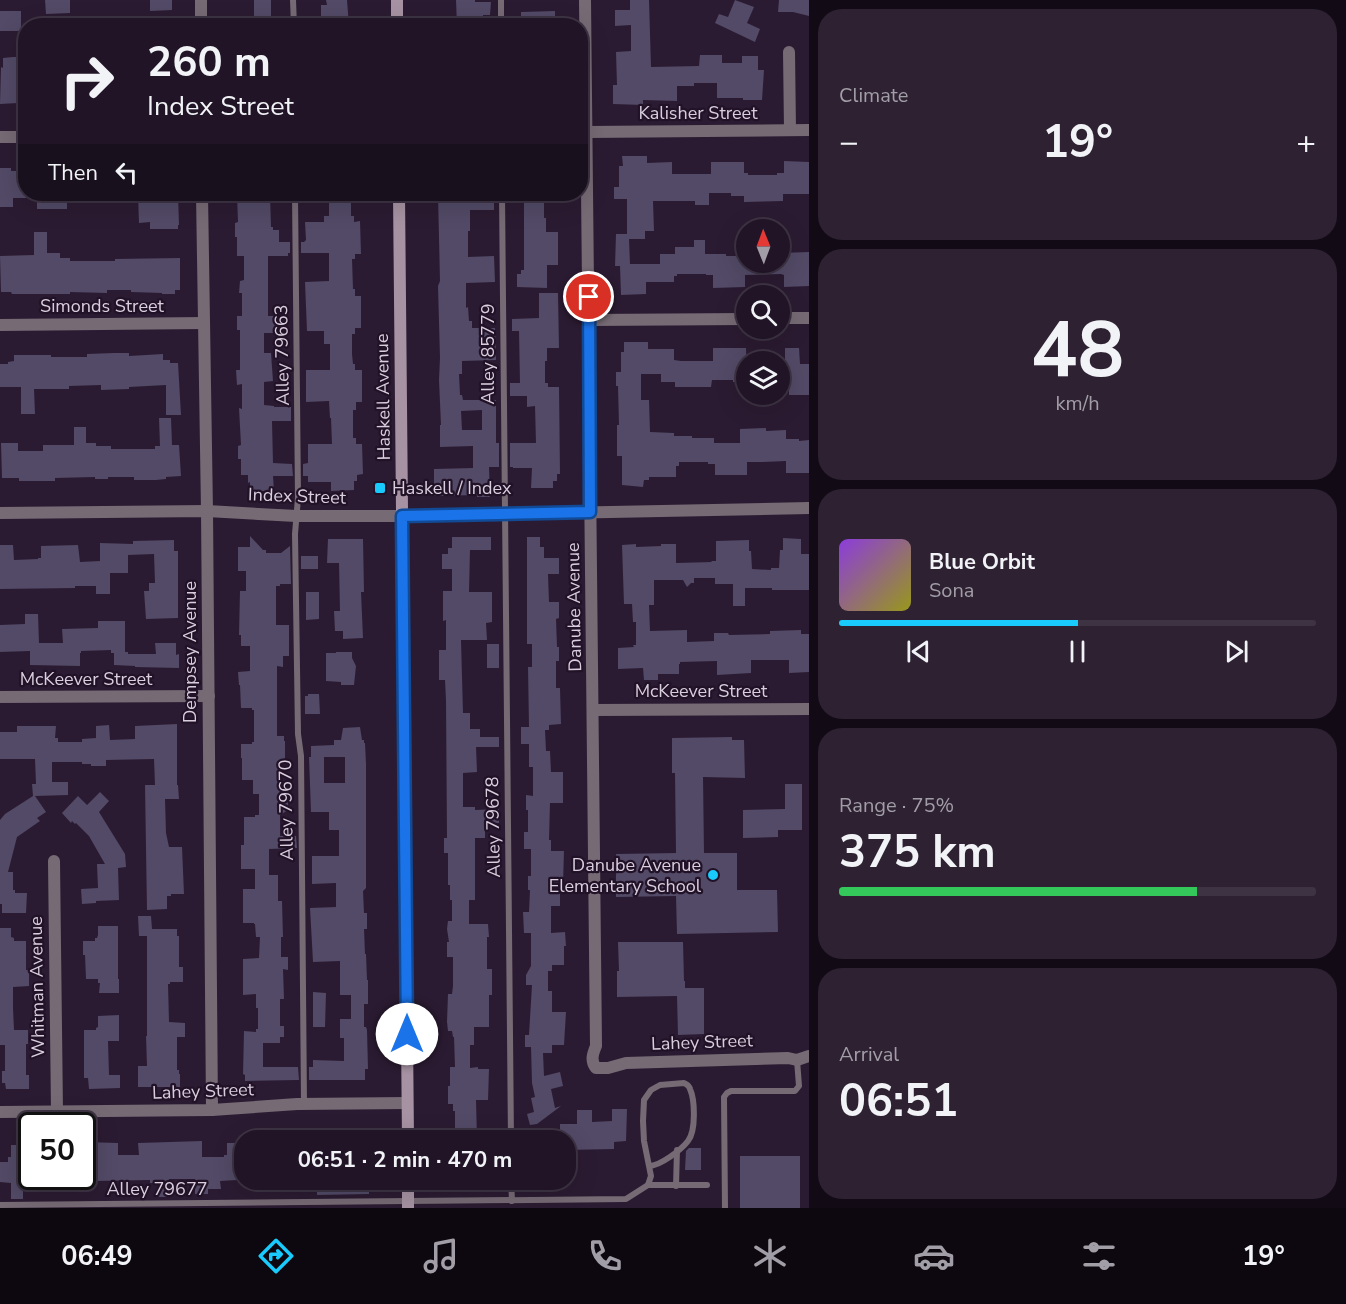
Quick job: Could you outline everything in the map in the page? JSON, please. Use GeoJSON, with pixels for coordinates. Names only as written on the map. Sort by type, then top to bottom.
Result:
{"type":"FeatureCollection","features":[{"type":"Feature","properties":{"kind":"main road"},"geometry":{"type":"LineString","coordinates":[[397,0],[397,18]]}},
{"type":"Feature","properties":{"kind":"main road","name":"Haskell Avenue"},"geometry":{"type":"LineString","coordinates":[[399,201],[408,1130]]}},
{"type":"Feature","properties":{"kind":"street"},"geometry":{"type":"LineString","coordinates":[[201,0],[201,18]]}},
{"type":"Feature","properties":{"kind":"street","name":"Danube Avenue"},"geometry":{"type":"LineString","coordinates":[[585,0],[585,18]]}},
{"type":"Feature","properties":{"kind":"street"},"geometry":{"type":"LineString","coordinates":[[789,52],[790,130]]}},
{"type":"Feature","properties":{"kind":"street","name":"Kalisher Street"},"geometry":{"type":"LineString","coordinates":[[588,132],[809,130]]}},
{"type":"Feature","properties":{"kind":"street"},"geometry":{"type":"LineString","coordinates":[[0,137],[18,137]]}},
{"type":"Feature","properties":{"kind":"street","name":"Dempsey Avenue"},"geometry":{"type":"LineString","coordinates":[[202,201],[212,1110]]}},
{"type":"Feature","properties":{"kind":"street","name":"Danube Avenue"},"geometry":{"type":"LineString","coordinates":[[588,201],[596,1046],[592,1060],[596,1068]]}},
{"type":"Feature","properties":{"kind":"street"},"geometry":{"type":"LineString","coordinates":[[790,318],[809,318]]}},
{"type":"Feature","properties":{"kind":"street"},"geometry":{"type":"LineString","coordinates":[[589,320],[736,319]]}},
{"type":"Feature","properties":{"kind":"street","name":"Simonds Street"},"geometry":{"type":"LineString","coordinates":[[0,325],[204,323]]}},
{"type":"Feature","properties":{"kind":"street","name":"Index Street"},"geometry":{"type":"LineString","coordinates":[[0,513],[207,511],[296,516],[402,516],[809,508]]}},
{"type":"Feature","properties":{"kind":"street","name":"McKeever Street"},"geometry":{"type":"LineString","coordinates":[[0,697],[208,696]]}},
{"type":"Feature","properties":{"kind":"street","name":"McKeever Street"},"geometry":{"type":"LineString","coordinates":[[593,710],[809,709]]}},
{"type":"Feature","properties":{"kind":"street","name":"Whitman Avenue"},"geometry":{"type":"LineString","coordinates":[[54,861],[57,1112]]}},
{"type":"Feature","properties":{"kind":"street","name":"Lahey Street"},"geometry":{"type":"LineString","coordinates":[[596,1068],[604,1069],[626,1063],[643,1062],[803,1058]]}},
{"type":"Feature","properties":{"kind":"street","name":"Lahey Street"},"geometry":{"type":"LineString","coordinates":[[57,1112],[212,1110],[304,1104],[407,1103]]}},
{"type":"Feature","properties":{"kind":"street","name":"Lahey Street"},"geometry":{"type":"LineString","coordinates":[[0,1112],[18,1112]]}},
{"type":"Feature","properties":{"kind":"lane"},"geometry":{"type":"LineString","coordinates":[[293,0],[294,18]]}},
{"type":"Feature","properties":{"kind":"lane"},"geometry":{"type":"LineString","coordinates":[[501,0],[501,18]]}},
{"type":"Feature","properties":{"kind":"lane","name":"Alley 79663"},"geometry":{"type":"LineString","coordinates":[[295,201],[298,498],[296,516]]}},
{"type":"Feature","properties":{"kind":"lane","name":"Alley 85779"},"geometry":{"type":"LineString","coordinates":[[502,201],[505,514]]}},
{"type":"Feature","properties":{"kind":"lane","name":"Alley 79678"},"geometry":{"type":"LineString","coordinates":[[505,514],[511,1130]]}},
{"type":"Feature","properties":{"kind":"lane","name":"Alley 79670"},"geometry":{"type":"LineString","coordinates":[[296,516],[304,1104]]}},
{"type":"Feature","properties":{"kind":"lane"},"geometry":{"type":"LineString","coordinates":[[725,1208],[724,1097],[731,1091],[795,1091],[799,1086],[803,1058]]}},
{"type":"Feature","properties":{"kind":"lane"},"geometry":{"type":"LineString","coordinates":[[650,1166],[656,1166],[677,1150],[688,1141],[692,1133],[694,1117],[692,1096],[690,1089],[684,1083],[660,1085],[651,1090],[645,1100],[644,1141],[651,1176],[648,1185],[707,1185]]}},
{"type":"Feature","properties":{"kind":"lane"},"geometry":{"type":"LineString","coordinates":[[676,1186],[677,1150]]}},
{"type":"Feature","properties":{"kind":"lane","name":"Alley 79677"},"geometry":{"type":"LineString","coordinates":[[0,1205],[314,1203],[408,1205],[626,1200],[648,1185]]}},
{"type":"Feature","properties":{"kind":"lane"},"geometry":{"type":"LineString","coordinates":[[512,1190],[512,1201]]}},
{"type":"Feature","properties":{"kind":"building"},"geometry":{"type":"Polygon","coordinates":[[[45,0],[70,0],[70,13],[46,14],[45,0]]]}},
{"type":"Feature","properties":{"kind":"building"},"geometry":{"type":"Polygon","coordinates":[[[150,0],[172,0],[172,10],[150,11],[150,0]]]}},
{"type":"Feature","properties":{"kind":"building"},"geometry":{"type":"Polygon","coordinates":[[[254,0],[271,0],[271,18],[254,18],[254,0]]]}},
{"type":"Feature","properties":{"kind":"building"},"geometry":{"type":"Polygon","coordinates":[[[326,0],[347,0],[348,18],[321,18],[321,5],[327,5],[326,0]]]}},
{"type":"Feature","properties":{"kind":"building"},"geometry":{"type":"Polygon","coordinates":[[[456,0],[491,2],[490,15],[483,15],[483,18],[457,18],[456,0]]]}},
{"type":"Feature","properties":{"kind":"building"},"geometry":{"type":"Polygon","coordinates":[[[630,0],[649,0],[651,67],[699,66],[700,55],[722,55],[722,63],[742,63],[742,56],[758,56],[758,70],[764,70],[762,100],[717,98],[717,83],[694,83],[694,86],[677,86],[677,101],[643,100],[643,105],[613,104],[613,85],[617,85],[616,52],[631,51],[631,25],[615,26],[615,10],[630,10],[630,0]]]}},
{"type":"Feature","properties":{"kind":"building"},"geometry":{"type":"Polygon","coordinates":[[[735,0],[754,7],[747,23],[760,29],[755,42],[715,23],[719,14],[728,17],[735,0]]]}},
{"type":"Feature","properties":{"kind":"building"},"geometry":{"type":"Polygon","coordinates":[[[779,0],[809,0],[809,16],[793,12],[778,12],[779,0]]]}},
{"type":"Feature","properties":{"kind":"building"},"geometry":{"type":"Polygon","coordinates":[[[0,11],[21,11],[21,18],[18,18],[18,31],[0,31],[0,11]]]}},
{"type":"Feature","properties":{"kind":"building"},"geometry":{"type":"Polygon","coordinates":[[[555,11],[555,18],[521,18],[521,12],[555,11]]]}},
{"type":"Feature","properties":{"kind":"building"},"geometry":{"type":"Polygon","coordinates":[[[18,57],[18,103],[0,104],[3,58],[18,57]]]}},
{"type":"Feature","properties":{"kind":"building"},"geometry":{"type":"Polygon","coordinates":[[[622,156],[647,156],[647,163],[672,162],[672,174],[711,174],[711,162],[744,162],[744,173],[748,175],[777,175],[777,173],[784,173],[784,161],[809,162],[809,194],[783,194],[783,201],[744,202],[744,196],[731,196],[731,193],[709,193],[709,205],[695,205],[695,201],[653,201],[654,231],[645,231],[645,239],[629,239],[630,264],[660,264],[660,254],[675,254],[675,247],[694,247],[694,240],[705,240],[705,254],[736,256],[736,273],[790,273],[790,253],[809,252],[809,286],[784,285],[784,275],[781,274],[745,275],[745,285],[713,288],[713,275],[677,274],[674,276],[674,282],[646,282],[646,294],[621,295],[620,266],[615,266],[616,234],[627,234],[627,199],[614,199],[614,187],[619,187],[619,166],[623,166],[622,156]]]}},
{"type":"Feature","properties":{"kind":"building"},"geometry":{"type":"Polygon","coordinates":[[[0,168],[11,168],[11,171],[18,171],[18,198],[13,198],[13,207],[0,207],[0,168]]]}},
{"type":"Feature","properties":{"kind":"building"},"geometry":{"type":"Polygon","coordinates":[[[37,201],[67,201],[67,209],[37,209],[37,201]]]}},
{"type":"Feature","properties":{"kind":"building"},"geometry":{"type":"Polygon","coordinates":[[[138,201],[178,201],[178,229],[150,229],[150,222],[139,223],[138,201]]]}},
{"type":"Feature","properties":{"kind":"building"},"geometry":{"type":"Polygon","coordinates":[[[237,201],[270,201],[271,227],[273,230],[279,230],[279,242],[290,242],[288,256],[268,256],[268,316],[280,316],[280,333],[264,333],[264,353],[271,353],[273,381],[264,382],[264,405],[291,407],[291,421],[272,421],[273,463],[292,464],[293,476],[273,476],[274,491],[250,491],[248,475],[241,475],[241,459],[238,459],[238,446],[241,445],[239,408],[242,409],[242,384],[237,385],[236,370],[240,370],[240,330],[237,330],[237,316],[242,316],[242,293],[239,293],[240,281],[244,280],[244,256],[237,256],[235,223],[238,222],[237,201]]]}},
{"type":"Feature","properties":{"kind":"building"},"geometry":{"type":"Polygon","coordinates":[[[329,201],[351,201],[351,216],[354,216],[354,222],[360,221],[361,254],[355,254],[355,259],[352,259],[353,289],[355,289],[355,296],[361,296],[361,328],[355,328],[355,334],[352,334],[352,354],[355,370],[362,370],[362,402],[356,402],[356,410],[353,410],[353,438],[356,438],[356,444],[362,444],[363,474],[357,475],[354,490],[331,491],[331,482],[308,482],[308,476],[303,476],[303,464],[308,463],[308,444],[332,444],[329,401],[306,402],[306,370],[330,370],[330,344],[324,344],[324,331],[307,331],[305,282],[329,281],[329,253],[301,253],[301,242],[306,240],[305,222],[324,222],[324,216],[329,216],[329,201]]]}},
{"type":"Feature","properties":{"kind":"building"},"geometry":{"type":"Polygon","coordinates":[[[438,201],[494,201],[494,210],[470,210],[468,257],[494,256],[495,282],[466,283],[466,308],[468,307],[472,328],[495,328],[496,360],[462,361],[462,374],[459,374],[460,395],[463,400],[496,400],[496,443],[499,443],[499,467],[489,467],[490,497],[434,496],[434,469],[473,468],[473,446],[440,447],[438,286],[440,281],[438,201]],[[482,410],[461,411],[462,430],[482,430],[482,410]]]}},
{"type":"Feature","properties":{"kind":"building"},"geometry":{"type":"Polygon","coordinates":[[[524,201],[544,201],[546,232],[558,232],[558,265],[547,265],[547,288],[517,287],[517,274],[521,274],[521,270],[524,270],[524,201]]]}},
{"type":"Feature","properties":{"kind":"building"},"geometry":{"type":"Polygon","coordinates":[[[34,232],[47,232],[47,253],[60,253],[60,258],[70,258],[70,261],[180,258],[180,290],[175,290],[175,294],[131,292],[131,290],[107,290],[107,293],[70,292],[70,294],[1,292],[0,256],[34,255],[34,232]]]}},
{"type":"Feature","properties":{"kind":"building"},"geometry":{"type":"Polygon","coordinates":[[[539,293],[558,293],[559,348],[547,348],[547,361],[545,361],[545,383],[548,383],[548,387],[559,387],[560,474],[557,474],[557,481],[553,481],[553,488],[531,488],[532,468],[510,467],[510,443],[536,443],[535,406],[527,407],[527,396],[510,396],[510,383],[520,383],[519,331],[512,331],[512,319],[539,318],[539,293]]]}},
{"type":"Feature","properties":{"kind":"building"},"geometry":{"type":"Polygon","coordinates":[[[624,342],[648,342],[648,349],[674,349],[674,360],[713,361],[713,348],[746,348],[746,351],[736,351],[736,382],[733,380],[712,380],[711,387],[675,387],[675,382],[661,382],[661,374],[641,374],[641,400],[649,400],[650,432],[674,433],[674,436],[692,436],[692,438],[714,438],[714,443],[740,443],[740,429],[786,430],[786,439],[809,440],[809,473],[786,473],[786,461],[747,462],[747,475],[715,475],[715,464],[679,462],[679,466],[676,466],[676,477],[649,477],[649,480],[644,480],[643,487],[622,485],[622,456],[617,456],[617,425],[619,425],[616,372],[621,372],[621,352],[624,352],[624,342]]]}},
{"type":"Feature","properties":{"kind":"building"},"geometry":{"type":"Polygon","coordinates":[[[785,348],[799,348],[800,364],[809,364],[809,395],[790,395],[790,351],[785,351],[785,348]]]}},
{"type":"Feature","properties":{"kind":"building"},"geometry":{"type":"Polygon","coordinates":[[[129,353],[129,356],[163,354],[163,360],[178,363],[181,415],[166,415],[166,385],[101,390],[101,385],[69,386],[69,389],[34,389],[35,414],[21,414],[21,387],[0,387],[0,364],[14,361],[14,355],[87,357],[87,354],[129,353]]]}},
{"type":"Feature","properties":{"kind":"building"},"geometry":{"type":"Polygon","coordinates":[[[159,418],[171,418],[172,445],[179,445],[181,476],[156,480],[134,480],[134,477],[95,479],[95,477],[55,478],[55,481],[19,481],[19,478],[2,478],[1,443],[18,443],[18,451],[43,451],[43,445],[74,445],[74,427],[86,427],[86,443],[111,446],[111,449],[155,449],[155,446],[160,446],[159,418]]]}},
{"type":"Feature","properties":{"kind":"building"},"geometry":{"type":"Polygon","coordinates":[[[250,536],[263,550],[266,550],[266,553],[281,553],[290,546],[291,584],[276,586],[276,625],[289,625],[289,656],[283,656],[283,667],[277,666],[277,736],[284,736],[285,741],[285,762],[280,762],[280,802],[288,802],[288,810],[280,815],[280,836],[296,836],[297,848],[269,849],[269,875],[278,875],[278,901],[282,901],[281,957],[288,957],[288,970],[283,969],[284,999],[280,999],[280,1026],[284,1026],[284,1037],[280,1037],[280,1043],[263,1043],[263,1067],[298,1067],[299,1080],[245,1081],[243,1074],[244,1031],[256,1032],[258,1029],[258,1008],[256,1008],[256,994],[243,995],[243,959],[259,958],[260,937],[256,937],[254,923],[243,923],[243,889],[255,889],[255,869],[241,869],[244,817],[259,815],[259,794],[253,794],[253,780],[242,780],[241,744],[254,742],[254,710],[241,708],[238,672],[250,671],[250,646],[241,646],[241,635],[239,635],[240,591],[246,591],[246,571],[238,571],[238,547],[250,547],[250,536]]]}},
{"type":"Feature","properties":{"kind":"building"},"geometry":{"type":"Polygon","coordinates":[[[452,537],[491,537],[491,550],[470,550],[469,592],[492,592],[492,622],[486,623],[487,640],[461,640],[463,713],[470,713],[470,729],[480,729],[480,737],[499,737],[499,747],[476,747],[477,772],[463,773],[463,807],[475,807],[475,810],[499,809],[499,823],[485,823],[485,838],[475,838],[475,900],[469,900],[469,924],[488,924],[487,969],[492,969],[489,1027],[474,1027],[474,1045],[470,1045],[470,1068],[489,1069],[488,1100],[476,1100],[477,1130],[455,1130],[455,1111],[453,1111],[453,1104],[448,1104],[450,1067],[455,1067],[454,1037],[452,1031],[448,1031],[447,1022],[448,994],[452,994],[453,986],[453,957],[447,957],[447,942],[449,942],[447,929],[448,921],[452,921],[452,900],[450,900],[450,885],[448,885],[448,853],[444,853],[444,838],[447,838],[446,700],[445,680],[439,680],[439,650],[446,650],[443,591],[452,591],[452,569],[442,569],[442,554],[448,554],[448,548],[452,548],[452,537]]]}},
{"type":"Feature","properties":{"kind":"building"},"geometry":{"type":"Polygon","coordinates":[[[527,537],[540,537],[540,547],[544,547],[544,558],[559,558],[559,574],[548,574],[549,602],[559,602],[559,618],[556,619],[559,661],[556,661],[556,688],[560,688],[561,724],[549,725],[549,730],[545,730],[546,751],[550,751],[551,772],[563,772],[563,803],[550,803],[549,840],[551,840],[551,851],[564,851],[560,906],[551,906],[551,933],[565,932],[566,946],[564,946],[564,965],[552,965],[552,971],[548,971],[548,991],[552,991],[552,1012],[566,1012],[564,1045],[552,1045],[552,1053],[543,1053],[544,1076],[560,1072],[563,1086],[551,1089],[555,1108],[561,1106],[537,1124],[530,1125],[527,1114],[534,1112],[531,1098],[535,1097],[532,1083],[531,1047],[525,1047],[525,1035],[529,1035],[532,985],[526,985],[526,975],[531,966],[531,933],[524,933],[523,912],[529,912],[528,876],[531,876],[531,849],[524,849],[524,832],[528,832],[526,795],[533,796],[533,767],[529,767],[529,744],[521,744],[521,727],[529,727],[528,667],[532,667],[532,644],[527,644],[527,537]]]}},
{"type":"Feature","properties":{"kind":"building"},"geometry":{"type":"Polygon","coordinates":[[[783,538],[801,539],[801,554],[809,554],[809,590],[745,588],[745,606],[733,606],[733,584],[715,584],[715,578],[694,578],[694,583],[687,587],[683,580],[654,580],[654,605],[649,605],[650,631],[687,630],[687,642],[714,641],[714,633],[770,634],[770,631],[801,630],[801,634],[809,634],[809,672],[789,673],[789,660],[751,660],[751,673],[717,675],[717,661],[680,662],[679,674],[658,674],[658,680],[644,680],[643,668],[618,669],[618,648],[636,645],[636,622],[633,622],[632,604],[624,604],[622,545],[636,544],[636,547],[676,544],[676,563],[712,562],[716,561],[716,541],[749,540],[752,569],[771,570],[771,568],[779,568],[783,538]]]}},
{"type":"Feature","properties":{"kind":"building"},"geometry":{"type":"Polygon","coordinates":[[[328,539],[363,539],[364,592],[361,592],[363,638],[343,639],[343,631],[335,631],[334,611],[340,611],[339,563],[327,563],[328,539]]]}},
{"type":"Feature","properties":{"kind":"building"},"geometry":{"type":"Polygon","coordinates":[[[174,540],[174,551],[178,551],[178,618],[146,619],[144,591],[149,591],[149,583],[155,583],[154,554],[128,555],[128,573],[110,573],[110,594],[96,594],[96,586],[0,589],[0,545],[13,545],[14,560],[41,558],[41,546],[78,545],[80,562],[100,561],[100,543],[133,544],[133,541],[174,540]]]}},
{"type":"Feature","properties":{"kind":"building"},"geometry":{"type":"Polygon","coordinates":[[[301,556],[318,556],[318,569],[301,569],[301,556]]]}},
{"type":"Feature","properties":{"kind":"building"},"geometry":{"type":"Polygon","coordinates":[[[306,592],[319,592],[319,619],[306,620],[306,592]]]}},
{"type":"Feature","properties":{"kind":"building"},"geometry":{"type":"Polygon","coordinates":[[[25,614],[38,614],[39,643],[63,643],[62,629],[98,628],[98,621],[125,621],[125,652],[128,654],[156,654],[155,643],[176,643],[179,668],[114,665],[114,653],[111,653],[111,650],[81,651],[80,666],[30,665],[30,651],[0,652],[0,625],[25,624],[25,614]]]}},
{"type":"Feature","properties":{"kind":"building"},"geometry":{"type":"Polygon","coordinates":[[[487,644],[499,644],[499,668],[487,668],[487,644]]]}},
{"type":"Feature","properties":{"kind":"building"},"geometry":{"type":"Polygon","coordinates":[[[352,652],[356,666],[354,685],[341,685],[341,682],[326,681],[326,653],[352,652]]]}},
{"type":"Feature","properties":{"kind":"building"},"geometry":{"type":"Polygon","coordinates":[[[319,694],[320,714],[305,714],[305,696],[319,694]]]}},
{"type":"Feature","properties":{"kind":"building"},"geometry":{"type":"Polygon","coordinates":[[[177,724],[179,799],[165,799],[166,833],[169,847],[182,847],[184,894],[167,896],[167,909],[147,910],[145,785],[155,785],[154,759],[106,760],[106,766],[91,766],[91,764],[82,764],[82,762],[52,762],[52,782],[68,782],[68,795],[35,796],[46,812],[37,818],[40,821],[17,837],[8,872],[13,872],[15,893],[27,893],[26,913],[2,913],[2,904],[0,904],[0,820],[5,814],[33,796],[32,784],[36,784],[35,759],[0,759],[0,732],[17,732],[17,726],[56,726],[55,738],[58,738],[58,742],[82,742],[82,739],[96,738],[96,726],[109,725],[110,740],[135,739],[135,726],[177,724]]]}},
{"type":"Feature","properties":{"kind":"building"},"geometry":{"type":"Polygon","coordinates":[[[360,727],[362,740],[365,743],[366,888],[363,891],[364,913],[367,913],[367,929],[364,929],[368,1004],[364,1004],[364,1027],[367,1030],[368,1069],[365,1069],[365,1080],[309,1080],[309,1067],[313,1067],[313,1060],[344,1061],[344,1038],[340,1038],[340,1019],[351,1019],[351,995],[340,995],[340,961],[313,962],[310,908],[336,907],[336,883],[312,884],[312,856],[339,856],[339,830],[329,830],[329,812],[311,812],[309,757],[311,757],[311,746],[334,745],[334,740],[341,740],[343,728],[360,727]],[[324,757],[324,783],[345,783],[345,757],[324,757]]]}},
{"type":"Feature","properties":{"kind":"building"},"geometry":{"type":"Polygon","coordinates":[[[732,737],[732,740],[744,740],[745,778],[703,777],[704,853],[737,853],[737,890],[777,890],[778,932],[677,934],[676,896],[616,897],[616,854],[676,853],[672,738],[732,737]]]}},
{"type":"Feature","properties":{"kind":"building"},"geometry":{"type":"Polygon","coordinates":[[[785,784],[802,784],[802,830],[778,830],[778,837],[743,838],[743,810],[785,809],[785,784]]]}},
{"type":"Feature","properties":{"kind":"building"},"geometry":{"type":"Polygon","coordinates":[[[100,792],[109,801],[99,812],[125,854],[126,867],[118,868],[119,900],[82,904],[81,889],[98,888],[97,864],[105,864],[89,836],[62,813],[78,796],[87,805],[100,792]]]}},
{"type":"Feature","properties":{"kind":"building"},"geometry":{"type":"Polygon","coordinates":[[[138,916],[151,916],[152,929],[177,929],[177,936],[179,936],[179,967],[183,967],[183,982],[168,984],[169,1022],[185,1023],[185,1037],[177,1037],[177,1070],[180,1074],[180,1087],[138,1087],[138,1066],[147,1066],[147,936],[139,936],[138,916]]]}},
{"type":"Feature","properties":{"kind":"building"},"geometry":{"type":"Polygon","coordinates":[[[98,926],[118,926],[119,993],[99,993],[98,979],[86,979],[83,941],[95,941],[98,926]]]}},
{"type":"Feature","properties":{"kind":"building"},"geometry":{"type":"Polygon","coordinates":[[[0,928],[11,928],[11,937],[14,941],[26,941],[26,970],[29,970],[29,986],[13,987],[13,1008],[14,1030],[28,1030],[26,1075],[29,1075],[29,1089],[6,1089],[5,1083],[2,1083],[2,1071],[5,1071],[5,1045],[0,1045],[0,928]]]}},
{"type":"Feature","properties":{"kind":"building"},"geometry":{"type":"Polygon","coordinates":[[[618,942],[683,942],[685,988],[704,988],[704,1034],[678,1035],[677,996],[617,997],[618,942]]]}},
{"type":"Feature","properties":{"kind":"building"},"geometry":{"type":"Polygon","coordinates":[[[313,992],[326,993],[325,1027],[313,1027],[313,992]]]}},
{"type":"Feature","properties":{"kind":"building"},"geometry":{"type":"Polygon","coordinates":[[[119,1015],[119,1041],[108,1041],[109,1075],[120,1075],[120,1088],[89,1089],[88,1078],[84,1078],[84,1030],[96,1030],[98,1016],[119,1015]]]}},
{"type":"Feature","properties":{"kind":"building"},"geometry":{"type":"Polygon","coordinates":[[[612,1109],[627,1109],[626,1141],[614,1142],[614,1149],[576,1150],[576,1130],[560,1130],[560,1124],[577,1124],[577,1110],[592,1110],[592,1122],[612,1121],[612,1109]]]}},
{"type":"Feature","properties":{"kind":"building"},"geometry":{"type":"Polygon","coordinates":[[[202,1141],[202,1157],[224,1157],[227,1155],[227,1143],[234,1143],[234,1180],[220,1181],[221,1189],[208,1189],[208,1194],[195,1194],[195,1179],[169,1179],[169,1197],[158,1197],[158,1183],[150,1183],[150,1180],[96,1181],[96,1142],[118,1143],[118,1155],[139,1155],[138,1143],[202,1141]]]}},
{"type":"Feature","properties":{"kind":"building"},"geometry":{"type":"Polygon","coordinates":[[[11,1145],[18,1145],[18,1190],[23,1190],[23,1199],[11,1199],[11,1183],[0,1182],[0,1162],[8,1162],[8,1157],[11,1157],[11,1145]]]}},
{"type":"Feature","properties":{"kind":"building"},"geometry":{"type":"Polygon","coordinates":[[[689,1148],[701,1148],[701,1170],[685,1170],[686,1151],[689,1148]]]}},
{"type":"Feature","properties":{"kind":"building"},"geometry":{"type":"Polygon","coordinates":[[[740,1156],[800,1156],[800,1208],[740,1208],[740,1156]]]}},
{"type":"Feature","properties":{"kind":"building"},"geometry":{"type":"Polygon","coordinates":[[[317,1190],[369,1190],[369,1194],[317,1195],[317,1190]]]}},
{"type":"Feature","properties":{"kind":"building"},"geometry":{"type":"Polygon","coordinates":[[[489,1190],[489,1192],[466,1191],[489,1190]]]}},
{"type":"Feature","properties":{"kind":"place","name":"Haskell / Index"},"geometry":{"type":"Point","coordinates":[380,488]}},
{"type":"Feature","properties":{"kind":"place","name":"Danube Avenue Elementary School"},"geometry":{"type":"Point","coordinates":[713,875]}},
{"type":"Feature","properties":{"kind":"route"},"geometry":{"type":"LineString","coordinates":[[407,1034],[402,516],[590,512],[589,297]]}}]}
